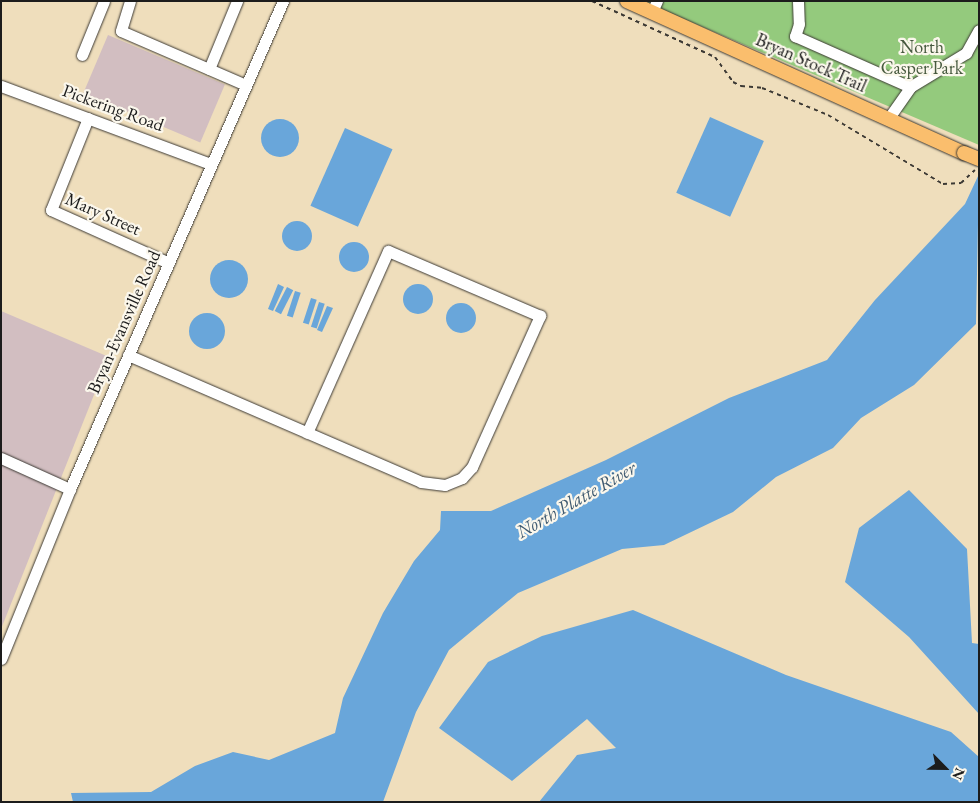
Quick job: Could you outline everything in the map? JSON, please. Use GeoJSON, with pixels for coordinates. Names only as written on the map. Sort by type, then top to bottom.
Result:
{"type":"FeatureCollection","features":[{"type":"Feature","properties":{"kind":"main road","name":"Bryan Stock Trail"},"geometry":{"type":"LineString","coordinates":[[627,1],[654,7],[888,119],[979,159]]}},
{"type":"Feature","properties":{"kind":"street"},"geometry":{"type":"LineString","coordinates":[[82,55],[104,1]]}},
{"type":"Feature","properties":{"kind":"street"},"geometry":{"type":"LineString","coordinates":[[130,1],[121,31],[246,85]]}},
{"type":"Feature","properties":{"kind":"street"},"geometry":{"type":"LineString","coordinates":[[209,69],[237,1]]}},
{"type":"Feature","properties":{"kind":"street","name":"Bryan-Evansville Road"},"geometry":{"type":"LineString","coordinates":[[1,659],[70,489],[283,1]]}},
{"type":"Feature","properties":{"kind":"street"},"geometry":{"type":"LineString","coordinates":[[798,1],[799,24],[795,36],[910,87]]}},
{"type":"Feature","properties":{"kind":"street"},"geometry":{"type":"LineString","coordinates":[[888,119],[910,87],[966,53],[979,30]]}},
{"type":"Feature","properties":{"kind":"street","name":"Pickering Road"},"geometry":{"type":"LineString","coordinates":[[1,86],[212,164]]}},
{"type":"Feature","properties":{"kind":"street","name":"Mary Street"},"geometry":{"type":"LineString","coordinates":[[88,118],[51,210],[169,262]]}},
{"type":"Feature","properties":{"kind":"street"},"geometry":{"type":"LineString","coordinates":[[128,355],[307,433],[421,482],[445,485],[462,478],[472,467],[540,316],[388,251],[307,433]]}},
{"type":"Feature","properties":{"kind":"street"},"geometry":{"type":"LineString","coordinates":[[1,458],[70,489]]}},
{"type":"Feature","properties":{"kind":"path"},"geometry":{"type":"LineString","coordinates":[[592,1],[715,57],[733,82],[741,86],[762,88],[828,115],[943,184],[961,184],[970,178]]}},
{"type":"Feature","properties":{"kind":"shaded area"},"geometry":{"type":"Polygon","coordinates":[[[108,35],[225,85],[200,143],[83,93],[108,35]]]}},
{"type":"Feature","properties":{"kind":"shaded area"},"geometry":{"type":"Polygon","coordinates":[[[1,311],[109,357],[1,629],[1,311]]]}},
{"type":"Feature","properties":{"kind":"green space","name":"North Casper Park"},"geometry":{"type":"Polygon","coordinates":[[[642,1],[979,1],[979,145],[642,1]]]}},
{"type":"Feature","properties":{"kind":"water"},"geometry":{"type":"Polygon","coordinates":[[[710,117],[764,141],[730,217],[676,193],[710,117]]]}},
{"type":"Feature","properties":{"kind":"water"},"geometry":{"type":"Polygon","coordinates":[[[280,119],[293,125],[299,138],[293,151],[280,157],[267,151],[261,138],[267,125],[280,119]]]}},
{"type":"Feature","properties":{"kind":"water"},"geometry":{"type":"Polygon","coordinates":[[[345,128],[393,149],[358,227],[310,206],[345,128]]]}},
{"type":"Feature","properties":{"kind":"water","name":"North Platte River"},"geometry":{"type":"Polygon","coordinates":[[[979,174],[976,324],[914,385],[861,418],[833,448],[776,477],[733,512],[664,545],[622,549],[518,593],[449,650],[416,712],[383,802],[73,802],[71,793],[151,792],[195,766],[233,752],[269,760],[335,733],[343,698],[383,613],[414,561],[440,530],[441,511],[491,511],[606,460],[729,398],[827,360],[875,300],[965,204],[979,174]]]}},
{"type":"Feature","properties":{"kind":"water"},"geometry":{"type":"Polygon","coordinates":[[[297,221],[308,225],[312,236],[308,247],[297,251],[286,247],[282,236],[286,225],[297,221]]]}},
{"type":"Feature","properties":{"kind":"water"},"geometry":{"type":"Polygon","coordinates":[[[354,242],[365,246],[369,257],[365,268],[354,272],[343,268],[339,257],[343,246],[354,242]]]}},
{"type":"Feature","properties":{"kind":"water"},"geometry":{"type":"Polygon","coordinates":[[[229,260],[242,266],[248,279],[242,292],[229,298],[216,292],[210,279],[216,266],[229,260]]]}},
{"type":"Feature","properties":{"kind":"water"},"geometry":{"type":"Polygon","coordinates":[[[278,284],[284,287],[273,311],[268,309],[278,284]]]}},
{"type":"Feature","properties":{"kind":"water"},"geometry":{"type":"Polygon","coordinates":[[[418,284],[429,288],[433,299],[429,310],[418,314],[407,310],[403,299],[407,288],[418,284]]]}},
{"type":"Feature","properties":{"kind":"water"},"geometry":{"type":"Polygon","coordinates":[[[287,287],[293,290],[281,314],[275,311],[287,287]]]}},
{"type":"Feature","properties":{"kind":"water"},"geometry":{"type":"Polygon","coordinates":[[[295,291],[301,293],[293,318],[287,316],[295,291]]]}},
{"type":"Feature","properties":{"kind":"water"},"geometry":{"type":"Polygon","coordinates":[[[311,298],[317,300],[309,325],[303,323],[311,298]]]}},
{"type":"Feature","properties":{"kind":"water"},"geometry":{"type":"Polygon","coordinates":[[[319,302],[325,304],[317,329],[311,327],[319,302]]]}},
{"type":"Feature","properties":{"kind":"water"},"geometry":{"type":"Polygon","coordinates":[[[461,303],[472,307],[476,318],[472,329],[461,333],[450,329],[446,318],[450,307],[461,303]]]}},
{"type":"Feature","properties":{"kind":"water"},"geometry":{"type":"Polygon","coordinates":[[[327,306],[333,308],[322,332],[317,330],[327,306]]]}},
{"type":"Feature","properties":{"kind":"water"},"geometry":{"type":"Polygon","coordinates":[[[207,313],[214,314],[220,318],[224,324],[224,338],[220,344],[214,348],[207,349],[200,348],[194,344],[190,338],[189,331],[190,324],[194,318],[200,314],[207,313]]]}},
{"type":"Feature","properties":{"kind":"water"},"geometry":{"type":"Polygon","coordinates":[[[909,490],[967,549],[972,643],[979,644],[979,714],[909,637],[845,582],[859,528],[909,490]]]}},
{"type":"Feature","properties":{"kind":"water"},"geometry":{"type":"Polygon","coordinates":[[[633,610],[786,675],[951,732],[979,757],[979,802],[539,802],[577,755],[616,748],[587,719],[512,781],[439,728],[488,662],[542,636],[633,610]]]}}]}
